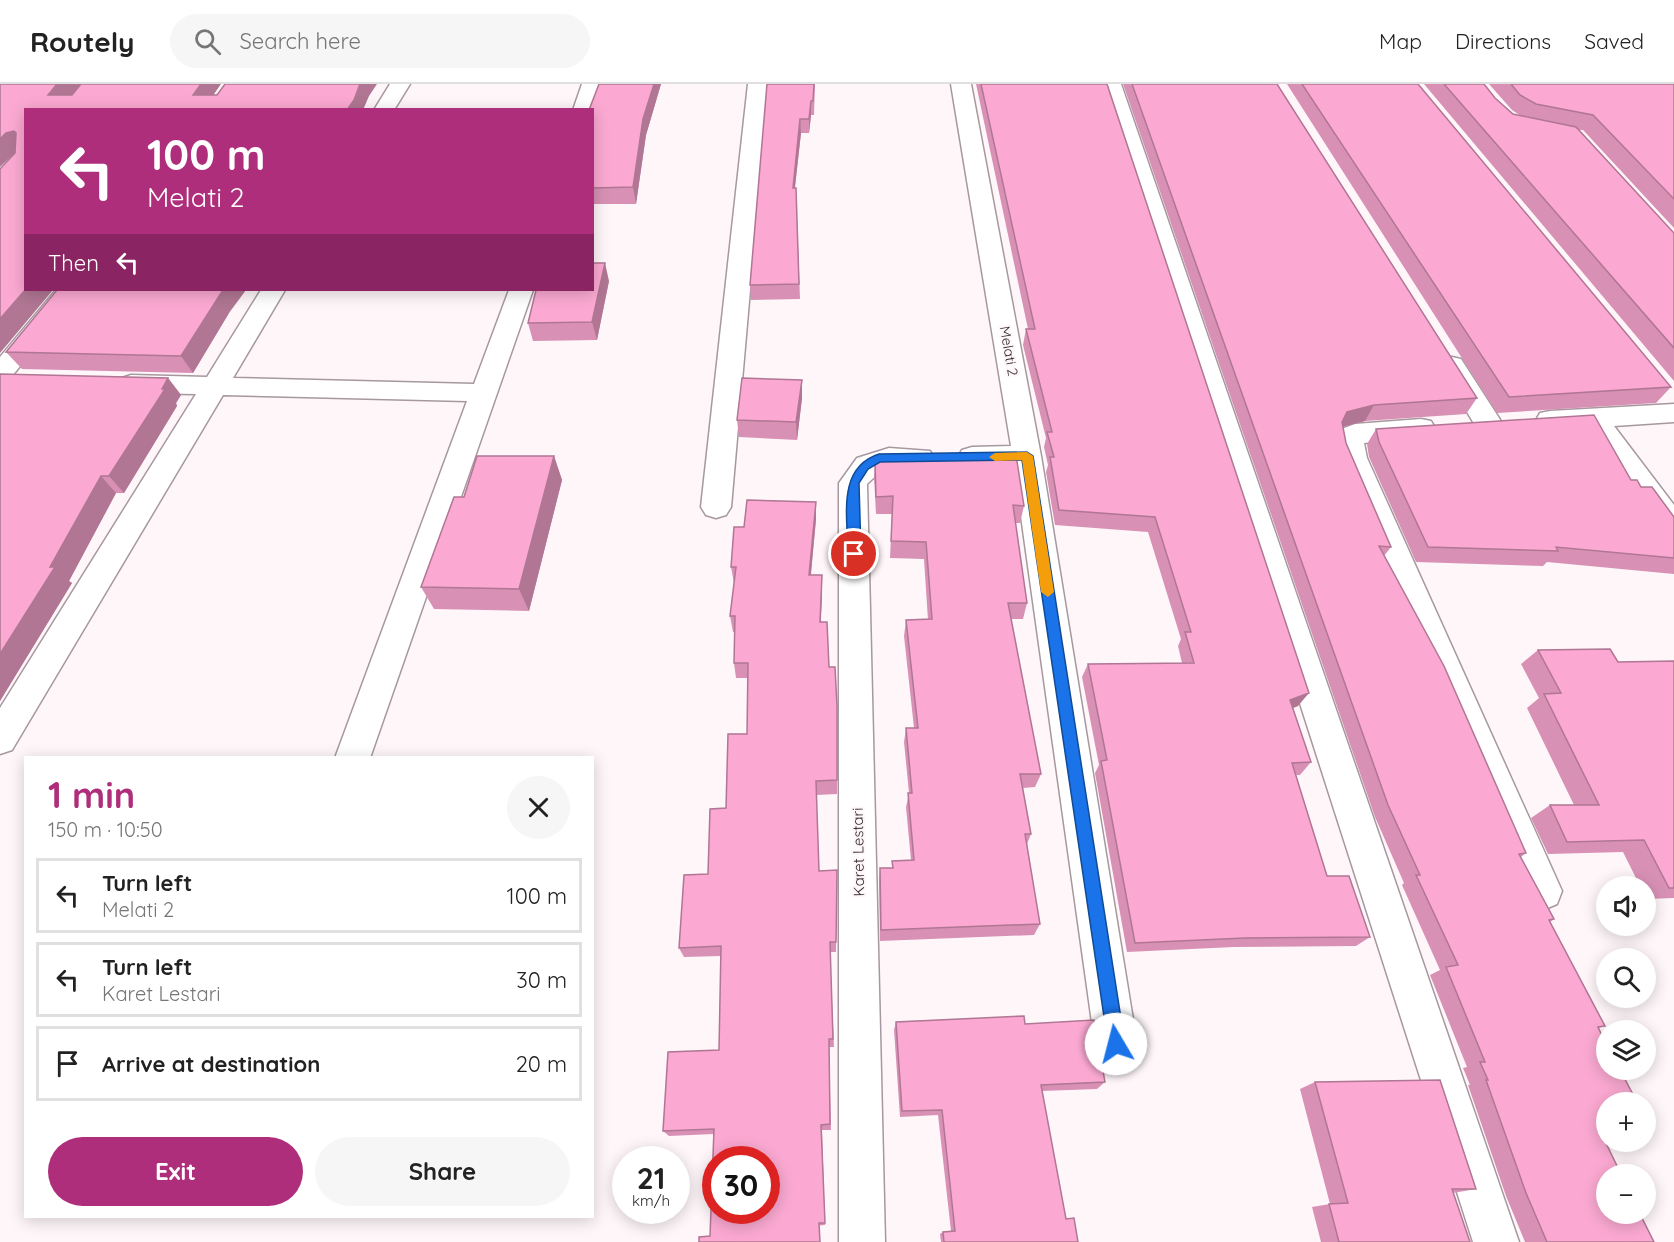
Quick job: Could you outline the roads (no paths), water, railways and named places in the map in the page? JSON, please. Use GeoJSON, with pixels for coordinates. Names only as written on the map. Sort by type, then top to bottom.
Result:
{"type":"FeatureCollection","features":[{"type":"Feature","properties":{"kind":"street"},"geometry":{"type":"LineString","coordinates":[[385,108],[400,84]]}},
{"type":"Feature","properties":{"kind":"street"},"geometry":{"type":"LineString","coordinates":[[584,108],[592,84]]}},
{"type":"Feature","properties":{"kind":"street"},"geometry":{"type":"LineString","coordinates":[[716,507],[758,84]]}},
{"type":"Feature","properties":{"kind":"street","name":"Melati 2"},"geometry":{"type":"LineString","coordinates":[[961,84],[1027,456],[1116,1044]]}},
{"type":"Feature","properties":{"kind":"street"},"geometry":{"type":"LineString","coordinates":[[1111,84],[1496,1242]]}},
{"type":"Feature","properties":{"kind":"street"},"geometry":{"type":"LineString","coordinates":[[8,378],[67,291]]}},
{"type":"Feature","properties":{"kind":"street"},"geometry":{"type":"LineString","coordinates":[[0,739],[272,291]]}},
{"type":"Feature","properties":{"kind":"street"},"geometry":{"type":"LineString","coordinates":[[353,756],[521,291]]}},
{"type":"Feature","properties":{"kind":"street"},"geometry":{"type":"LineString","coordinates":[[1439,344],[1508,423]]}},
{"type":"Feature","properties":{"kind":"street"},"geometry":{"type":"LineString","coordinates":[[106,383],[483,393]]}},
{"type":"Feature","properties":{"kind":"street"},"geometry":{"type":"LineString","coordinates":[[1543,891],[1353,458],[1349,437],[1355,434],[1452,426],[1593,417],[1672,403]]}},
{"type":"Feature","properties":{"kind":"street"},"geometry":{"type":"LineString","coordinates":[[1593,417],[1674,527]]}},
{"type":"Feature","properties":{"kind":"street","name":"Karet Lestari"},"geometry":{"type":"LineString","coordinates":[[862,1242],[853,483],[864,466],[879,458],[1027,456]]}}]}
